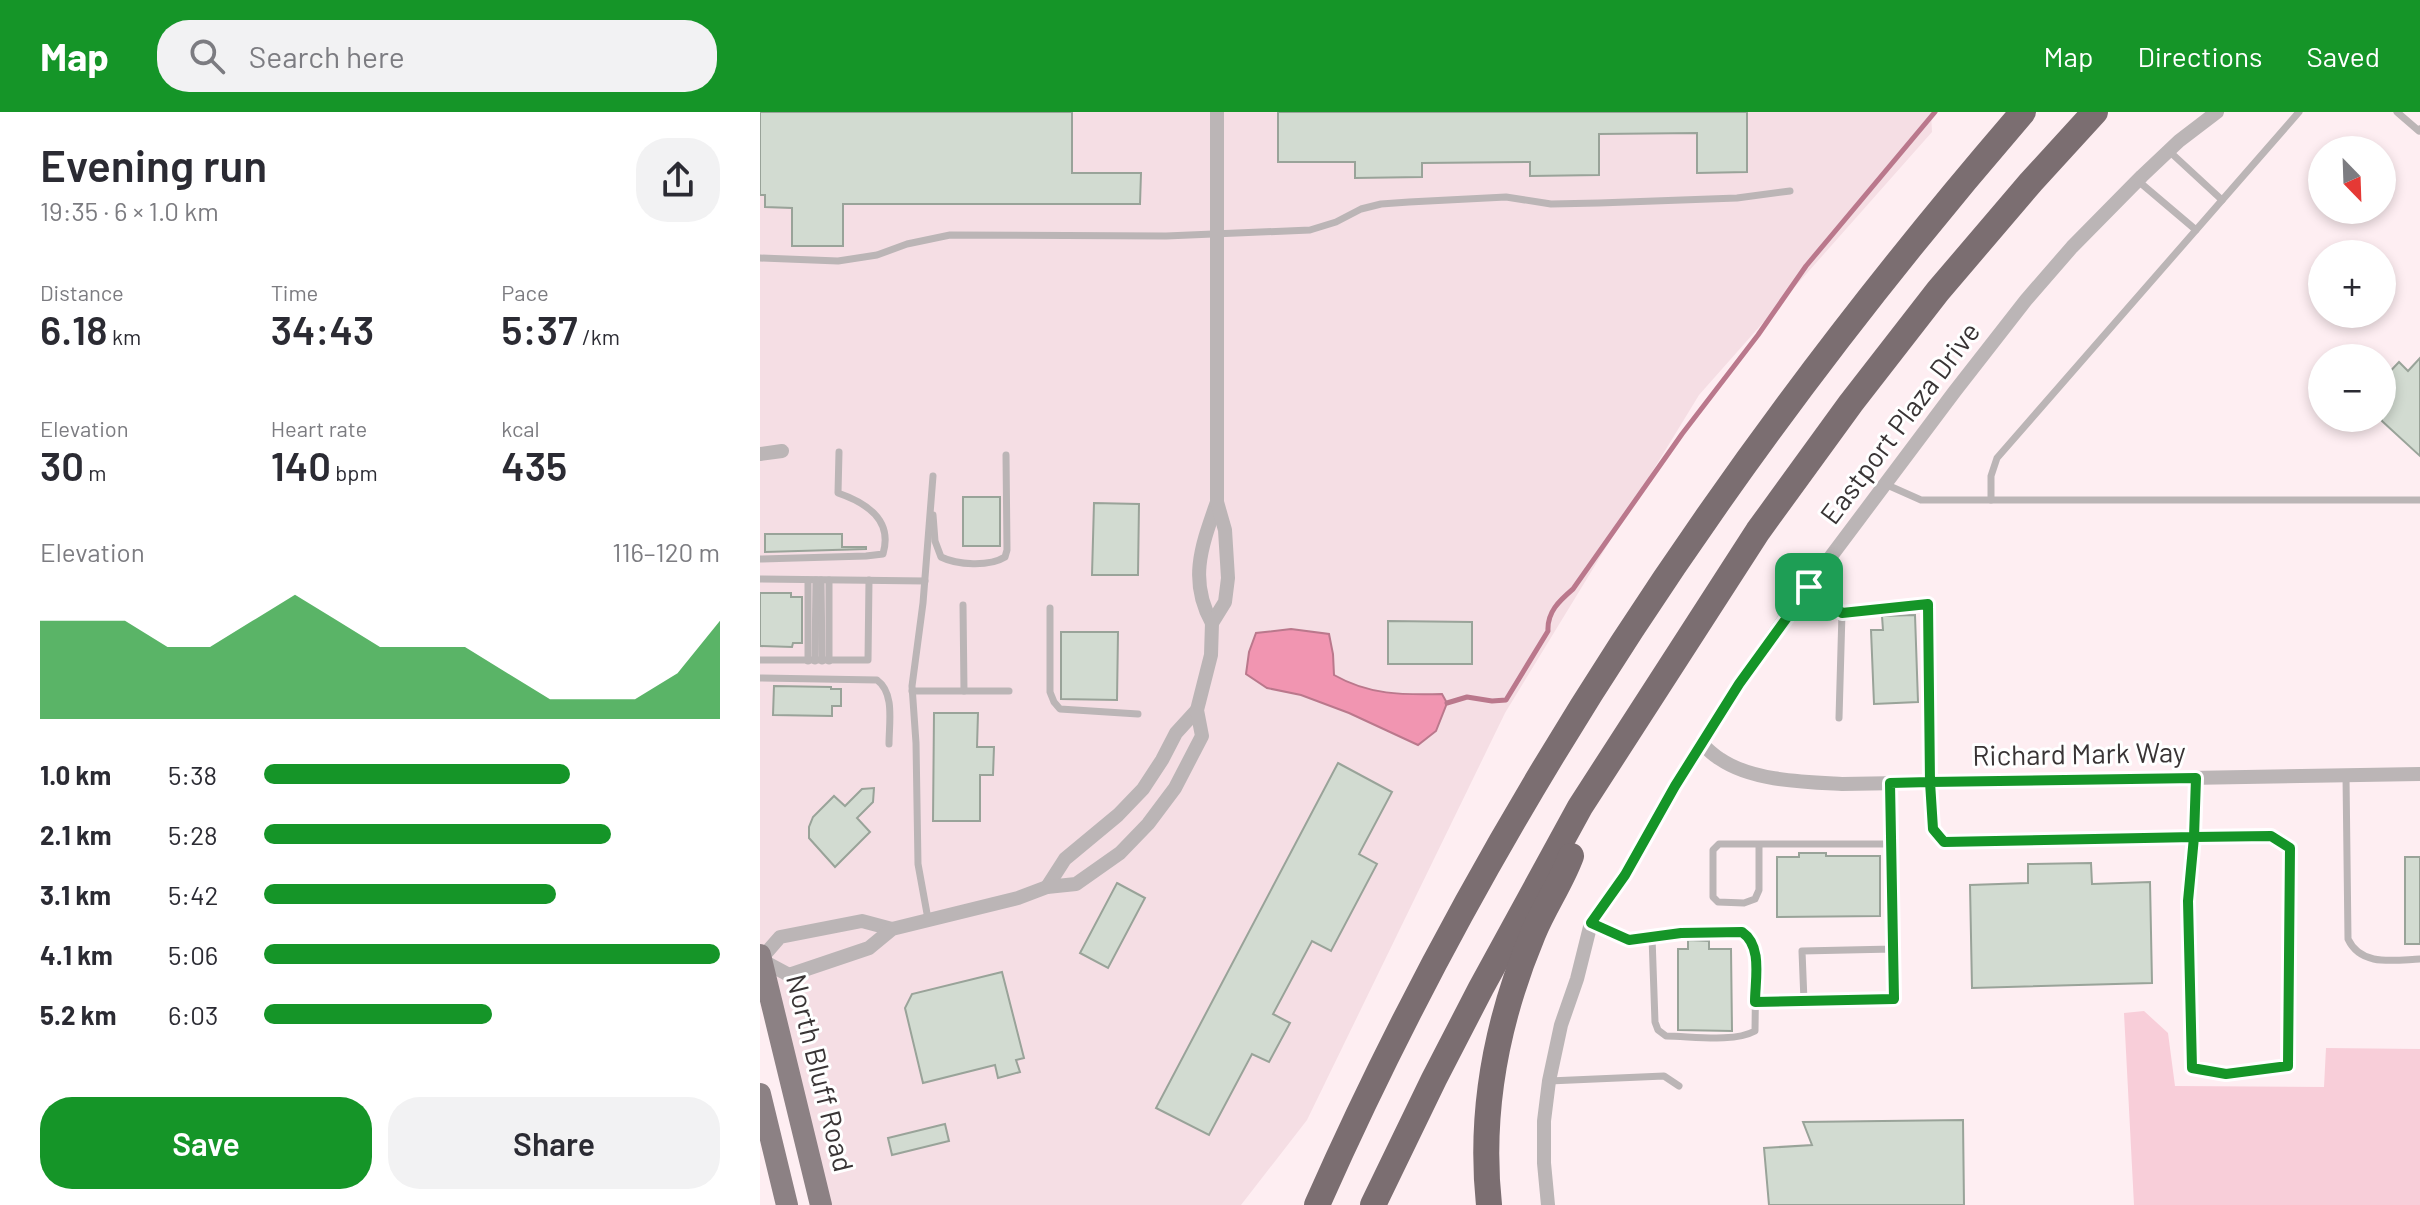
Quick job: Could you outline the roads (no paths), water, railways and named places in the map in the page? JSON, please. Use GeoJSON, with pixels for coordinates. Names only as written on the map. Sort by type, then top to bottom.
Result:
{"type":"FeatureCollection","features":[{"type":"Feature","properties":{"kind":"highway"},"geometry":{"type":"LineString","coordinates":[[1305,1205],[1322,1194],[1383,1066],[1494,857],[1611,663],[1770,430],[1853,319],[1968,175],[2023,112]]}},
{"type":"Feature","properties":{"kind":"highway"},"geometry":{"type":"LineString","coordinates":[[1373,1205],[1474,1001],[1580,807],[1758,531],[1938,291],[2095,112]]}},
{"type":"Feature","properties":{"kind":"highway"},"geometry":{"type":"LineString","coordinates":[[1489,1205],[1485,1153],[1487,1113],[1498,1039],[1533,932],[1569,862],[1577,839],[1580,807]]}},
{"type":"Feature","properties":{"kind":"main road","name":"North Bluff Road"},"geometry":{"type":"LineString","coordinates":[[760,959],[821,1205]]}},
{"type":"Feature","properties":{"kind":"main road"},"geometry":{"type":"LineString","coordinates":[[760,1094],[787,1205]]}},
{"type":"Feature","properties":{"kind":"street"},"geometry":{"type":"LineString","coordinates":[[1212,623],[1225,602],[1228,578],[1225,530],[1217,502],[1217,112]]}},
{"type":"Feature","properties":{"kind":"street","name":"Eastport Plaza Drive"},"geometry":{"type":"LineString","coordinates":[[1548,1205],[1544,1121],[1549,1081],[1558,1037],[1591,923],[1625,875],[1701,743],[1809,587],[2026,300],[2137,180],[2217,112]]}},
{"type":"Feature","properties":{"kind":"street"},"geometry":{"type":"LineString","coordinates":[[760,454],[782,451]]}},
{"type":"Feature","properties":{"kind":"street"},"geometry":{"type":"LineString","coordinates":[[892,929],[862,921],[780,937],[760,959],[789,975],[869,948],[892,929],[1018,898],[1047,887],[1076,884],[1120,853],[1148,824],[1175,788],[1202,736],[1197,710],[1211,655],[1212,623],[1202,604],[1200,552],[1217,502]]}},
{"type":"Feature","properties":{"kind":"street"},"geometry":{"type":"LineString","coordinates":[[1047,887],[1065,859],[1118,815],[1143,789],[1176,733],[1197,710]]}},
{"type":"Feature","properties":{"kind":"street","name":"Richard Mark Way"},"geometry":{"type":"LineString","coordinates":[[1701,743],[1722,761],[1763,776],[1795,782],[2420,774]]}},
{"type":"Feature","properties":{"kind":"lane"},"geometry":{"type":"LineString","coordinates":[[1991,500],[1991,476],[1997,458],[2299,112]]}},
{"type":"Feature","properties":{"kind":"lane"},"geometry":{"type":"LineString","coordinates":[[2397,112],[2420,131]]}},
{"type":"Feature","properties":{"kind":"lane"},"geometry":{"type":"LineString","coordinates":[[2169,151],[2222,200]]}},
{"type":"Feature","properties":{"kind":"lane"},"geometry":{"type":"LineString","coordinates":[[2137,180],[2196,230]]}},
{"type":"Feature","properties":{"kind":"lane"},"geometry":{"type":"LineString","coordinates":[[760,258],[838,261],[877,255],[907,244],[950,235],[1218,236],[1310,230],[1336,222],[1361,209],[1409,202],[1506,197],[1551,204],[1599,203],[1737,198],[1790,191]]}},
{"type":"Feature","properties":{"kind":"lane"},"geometry":{"type":"LineString","coordinates":[[760,559],[883,554],[887,536],[877,516],[853,498],[838,493],[839,452]]}},
{"type":"Feature","properties":{"kind":"lane"},"geometry":{"type":"LineString","coordinates":[[931,501],[935,541],[941,557],[953,562],[999,561],[1005,557],[1007,550],[1006,455]]}},
{"type":"Feature","properties":{"kind":"lane"},"geometry":{"type":"LineString","coordinates":[[928,920],[918,864],[912,691],[933,476]]}},
{"type":"Feature","properties":{"kind":"lane"},"geometry":{"type":"LineString","coordinates":[[1885,484],[1921,500],[2420,500]]}},
{"type":"Feature","properties":{"kind":"lane"},"geometry":{"type":"LineString","coordinates":[[760,579],[925,581]]}},
{"type":"Feature","properties":{"kind":"lane"},"geometry":{"type":"LineString","coordinates":[[818,580],[819,661]]}},
{"type":"Feature","properties":{"kind":"lane"},"geometry":{"type":"LineString","coordinates":[[818,580],[819,661]]}},
{"type":"Feature","properties":{"kind":"lane"},"geometry":{"type":"LineString","coordinates":[[760,660],[868,660],[869,580]]}},
{"type":"Feature","properties":{"kind":"lane"},"geometry":{"type":"LineString","coordinates":[[1809,587],[1842,613],[1928,604],[1933,829],[1944,842],[2194,837],[2271,836],[2290,848],[2288,1066],[2226,1074],[2192,1068],[2188,901],[2194,837],[2196,778]]}},
{"type":"Feature","properties":{"kind":"lane"},"geometry":{"type":"LineString","coordinates":[[963,605],[964,691]]}},
{"type":"Feature","properties":{"kind":"lane"},"geometry":{"type":"LineString","coordinates":[[1050,608],[1050,692],[1054,702],[1060,709],[1138,714]]}},
{"type":"Feature","properties":{"kind":"lane"},"geometry":{"type":"LineString","coordinates":[[1839,718],[1842,613]]}},
{"type":"Feature","properties":{"kind":"lane"},"geometry":{"type":"LineString","coordinates":[[760,678],[877,680],[889,694],[889,744]]}},
{"type":"Feature","properties":{"kind":"lane"},"geometry":{"type":"LineString","coordinates":[[912,691],[1009,691]]}},
{"type":"Feature","properties":{"kind":"lane"},"geometry":{"type":"LineString","coordinates":[[2346,776],[2348,939],[2356,953],[2363,957],[2420,959]]}},
{"type":"Feature","properties":{"kind":"lane"},"geometry":{"type":"LineString","coordinates":[[1755,1002],[1894,999],[1890,783]]}},
{"type":"Feature","properties":{"kind":"lane"},"geometry":{"type":"LineString","coordinates":[[1759,844],[1759,890],[1755,899],[1744,903],[1718,902],[1713,897],[1713,850],[1719,844],[1759,844],[1891,844]]}},
{"type":"Feature","properties":{"kind":"lane"},"geometry":{"type":"LineString","coordinates":[[1591,923],[1629,940],[1681,933],[1742,932],[1750,937],[1756,952],[1755,1031],[1747,1035],[1666,1036],[1658,1030],[1655,1022],[1652,937]]}},
{"type":"Feature","properties":{"kind":"lane"},"geometry":{"type":"LineString","coordinates":[[1804,1001],[1802,951],[1893,949]]}},
{"type":"Feature","properties":{"kind":"lane"},"geometry":{"type":"LineString","coordinates":[[1549,1081],[1664,1076],[1679,1086]]}},
{"type":"Feature","properties":{"kind":"waterway"},"geometry":{"type":"LineString","coordinates":[[1447,703],[1467,697],[1506,700],[1548,631],[1555,607],[1573,589],[1806,266],[1935,112]]}}]}
